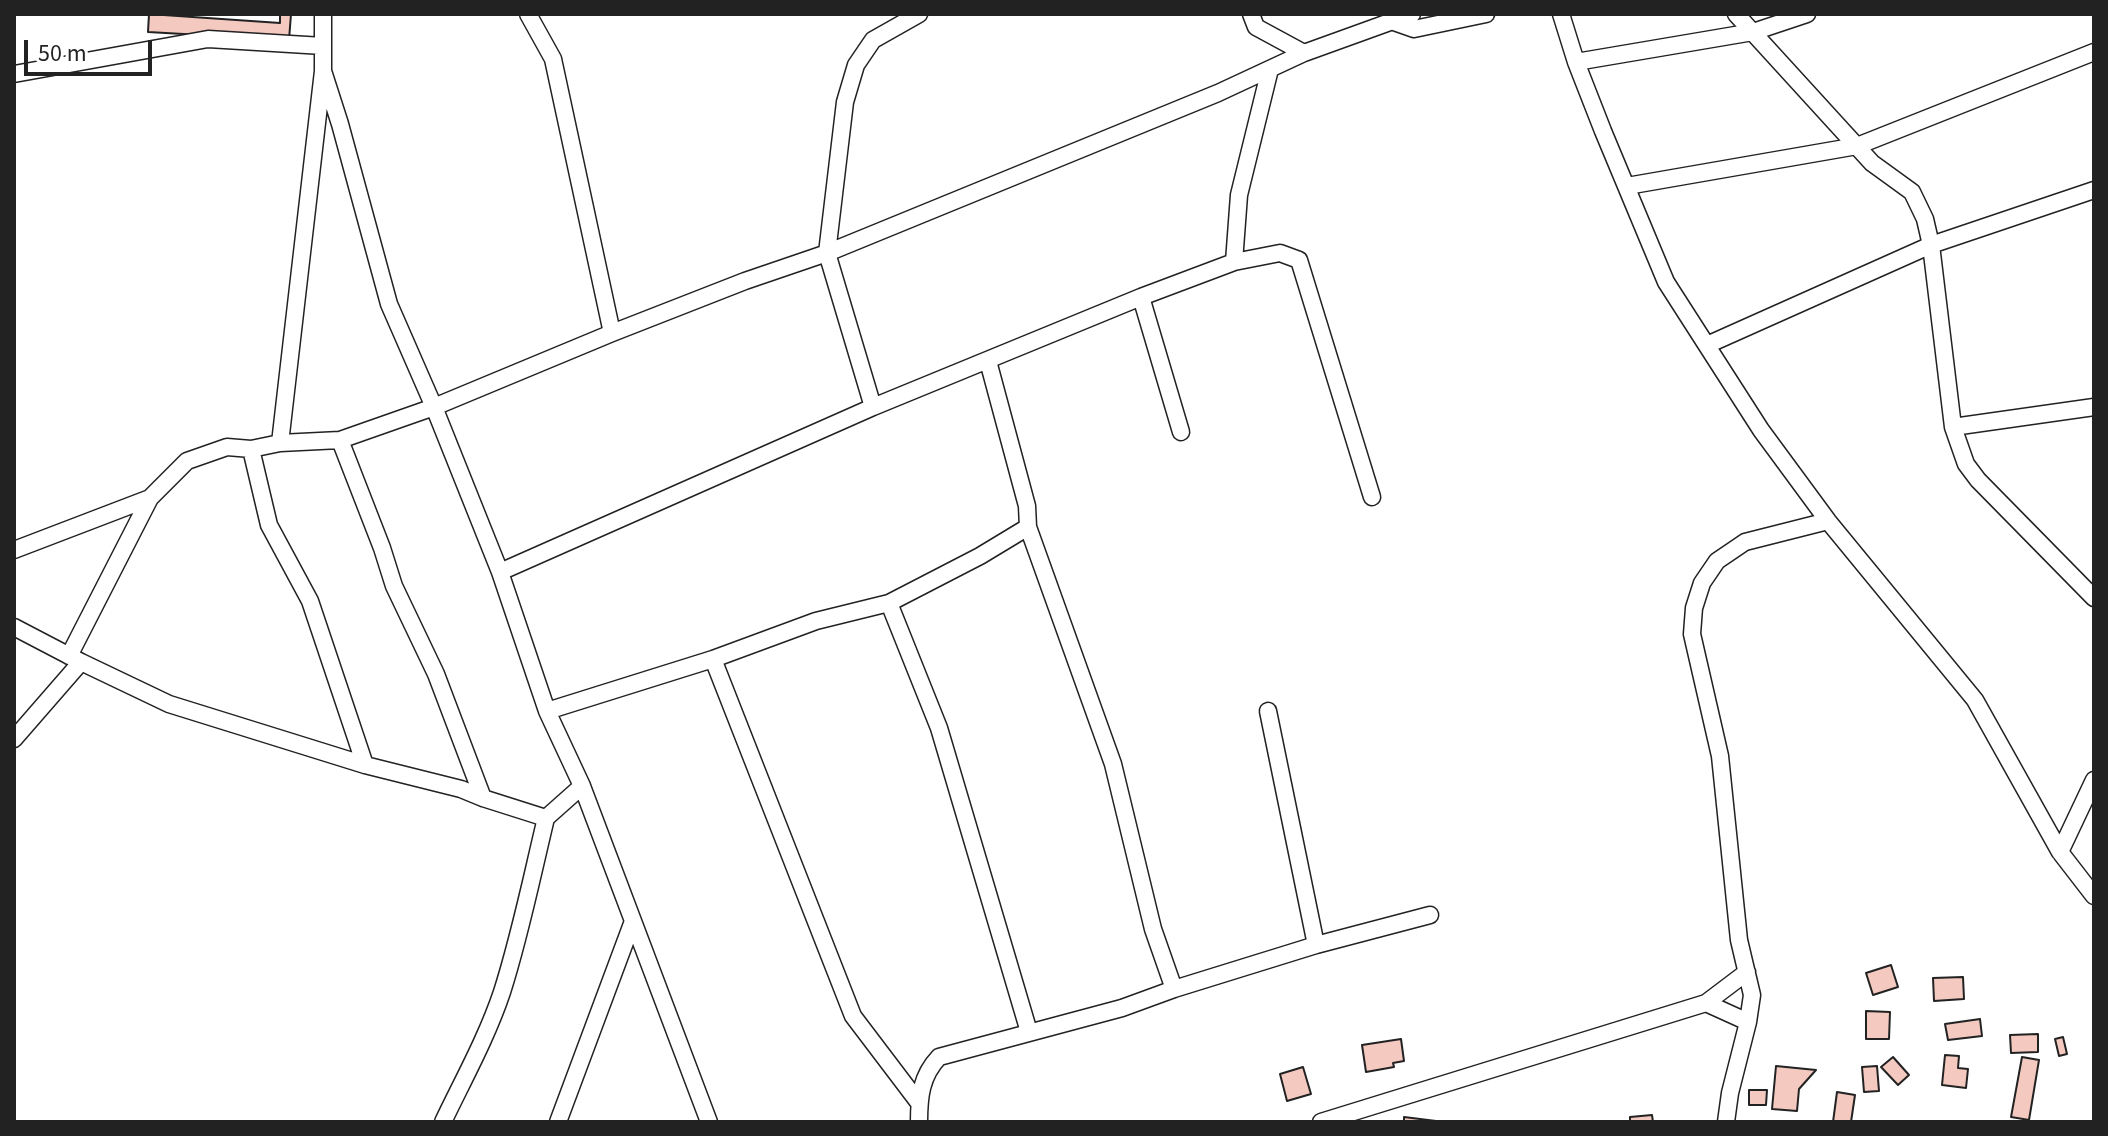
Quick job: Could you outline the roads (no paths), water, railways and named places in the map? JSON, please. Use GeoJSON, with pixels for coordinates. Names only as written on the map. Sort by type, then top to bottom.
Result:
{"type":"FeatureCollection","features":[{"type":"Feature","properties":{"kind":"street"},"geometry":{"type":"LineString","coordinates":[[280,443],[323,71],[323,14]]}},
{"type":"Feature","properties":{"kind":"street"},"geometry":{"type":"LineString","coordinates":[[528,14],[553,59],[612,333]]}},
{"type":"Feature","properties":{"kind":"street"},"geometry":{"type":"LineString","coordinates":[[873,407],[827,253],[845,102],[856,65],[873,40],[919,14]]}},
{"type":"Feature","properties":{"kind":"street"},"geometry":{"type":"LineString","coordinates":[[1251,14],[1256,27],[1304,53]]}},
{"type":"Feature","properties":{"kind":"street"},"geometry":{"type":"LineString","coordinates":[[14,739],[75,659],[150,498],[187,461],[227,447],[251,449],[280,443],[340,440],[434,407],[612,333],[827,253],[1204,99],[1383,21],[1412,14]]}},
{"type":"Feature","properties":{"kind":"street"},"geometry":{"type":"LineString","coordinates":[[1383,21],[1414,29],[1486,14]]}},
{"type":"Feature","properties":{"kind":"street"},"geometry":{"type":"LineString","coordinates":[[1561,14],[1576,62],[1666,282],[1761,430],[1828,521],[1975,700],[2060,852],[2094,896]]}},
{"type":"Feature","properties":{"kind":"street"},"geometry":{"type":"LineString","coordinates":[[1736,14],[1872,163],[1912,192],[1925,219],[1931,245],[1953,427],[1966,464],[2094,598]]}},
{"type":"Feature","properties":{"kind":"street"},"geometry":{"type":"LineString","coordinates":[[1576,62],[1753,32],[1807,14]]}},
{"type":"Feature","properties":{"kind":"street"},"geometry":{"type":"LineString","coordinates":[[14,74],[208,39],[323,46]]}},
{"type":"Feature","properties":{"kind":"street"},"geometry":{"type":"LineString","coordinates":[[1627,186],[1857,146],[2094,52]]}},
{"type":"Feature","properties":{"kind":"street"},"geometry":{"type":"LineString","coordinates":[[1234,262],[1239,195],[1270,69]]}},
{"type":"Feature","properties":{"kind":"street"},"geometry":{"type":"LineString","coordinates":[[323,71],[389,304],[500,572],[547,711],[582,786],[709,1122]]}},
{"type":"Feature","properties":{"kind":"street"},"geometry":{"type":"LineString","coordinates":[[1707,345],[1931,245],[2094,190]]}},
{"type":"Feature","properties":{"kind":"street"},"geometry":{"type":"LineString","coordinates":[[500,572],[873,407],[1141,297],[1234,262],[1280,253],[1299,260],[1372,497]]}},
{"type":"Feature","properties":{"kind":"street"},"geometry":{"type":"LineString","coordinates":[[1141,297],[1181,432]]}},
{"type":"Feature","properties":{"kind":"street"},"geometry":{"type":"LineString","coordinates":[[988,361],[1027,506],[1028,527],[1113,764],[1153,929],[1174,989]]}},
{"type":"Feature","properties":{"kind":"street"},"geometry":{"type":"LineString","coordinates":[[1953,427],[2094,407]]}},
{"type":"Feature","properties":{"kind":"street"},"geometry":{"type":"LineString","coordinates":[[340,440],[394,586],[436,674],[483,798]]}},
{"type":"Feature","properties":{"kind":"street"},"geometry":{"type":"LineString","coordinates":[[251,449],[269,525],[310,601],[365,765]]}},
{"type":"Feature","properties":{"kind":"street"},"geometry":{"type":"LineString","coordinates":[[14,550],[150,498]]}},
{"type":"Feature","properties":{"kind":"street"},"geometry":{"type":"LineString","coordinates":[[1726,1122],[1752,995],[1739,940],[1720,756],[1692,634],[1694,608],[1702,583],[1717,561],[1745,542],[1828,521]]}},
{"type":"Feature","properties":{"kind":"street"},"geometry":{"type":"LineString","coordinates":[[547,711],[713,659],[816,621],[889,603],[980,556],[1028,527]]}},
{"type":"Feature","properties":{"kind":"street"},"geometry":{"type":"LineString","coordinates":[[889,603],[939,728],[1029,1032]]}},
{"type":"Feature","properties":{"kind":"street"},"geometry":{"type":"LineString","coordinates":[[14,627],[169,704],[365,765],[461,789],[546,818]]}},
{"type":"Feature","properties":{"kind":"street"},"geometry":{"type":"LineString","coordinates":[[713,659],[853,1016],[919,1103]]}},
{"type":"Feature","properties":{"kind":"street"},"geometry":{"type":"LineString","coordinates":[[1268,711],[1316,945]]}},
{"type":"Feature","properties":{"kind":"street"},"geometry":{"type":"LineString","coordinates":[[2060,852],[2094,780]]}},
{"type":"Feature","properties":{"kind":"street"},"geometry":{"type":"LineString","coordinates":[[443,1122],[501,995],[546,818],[582,786]]}},
{"type":"Feature","properties":{"kind":"street"},"geometry":{"type":"LineString","coordinates":[[919,1122],[919,1103],[927,1070],[939,1057],[1122,1008],[1316,945],[1430,915]]}},
{"type":"Feature","properties":{"kind":"street"},"geometry":{"type":"LineString","coordinates":[[558,1122],[633,921]]}},
{"type":"Feature","properties":{"kind":"street"},"geometry":{"type":"LineString","coordinates":[[1321,1122],[1706,1003],[1747,972]]}},
{"type":"Feature","properties":{"kind":"street"},"geometry":{"type":"LineString","coordinates":[[1706,1003],[1748,1022]]}}]}
